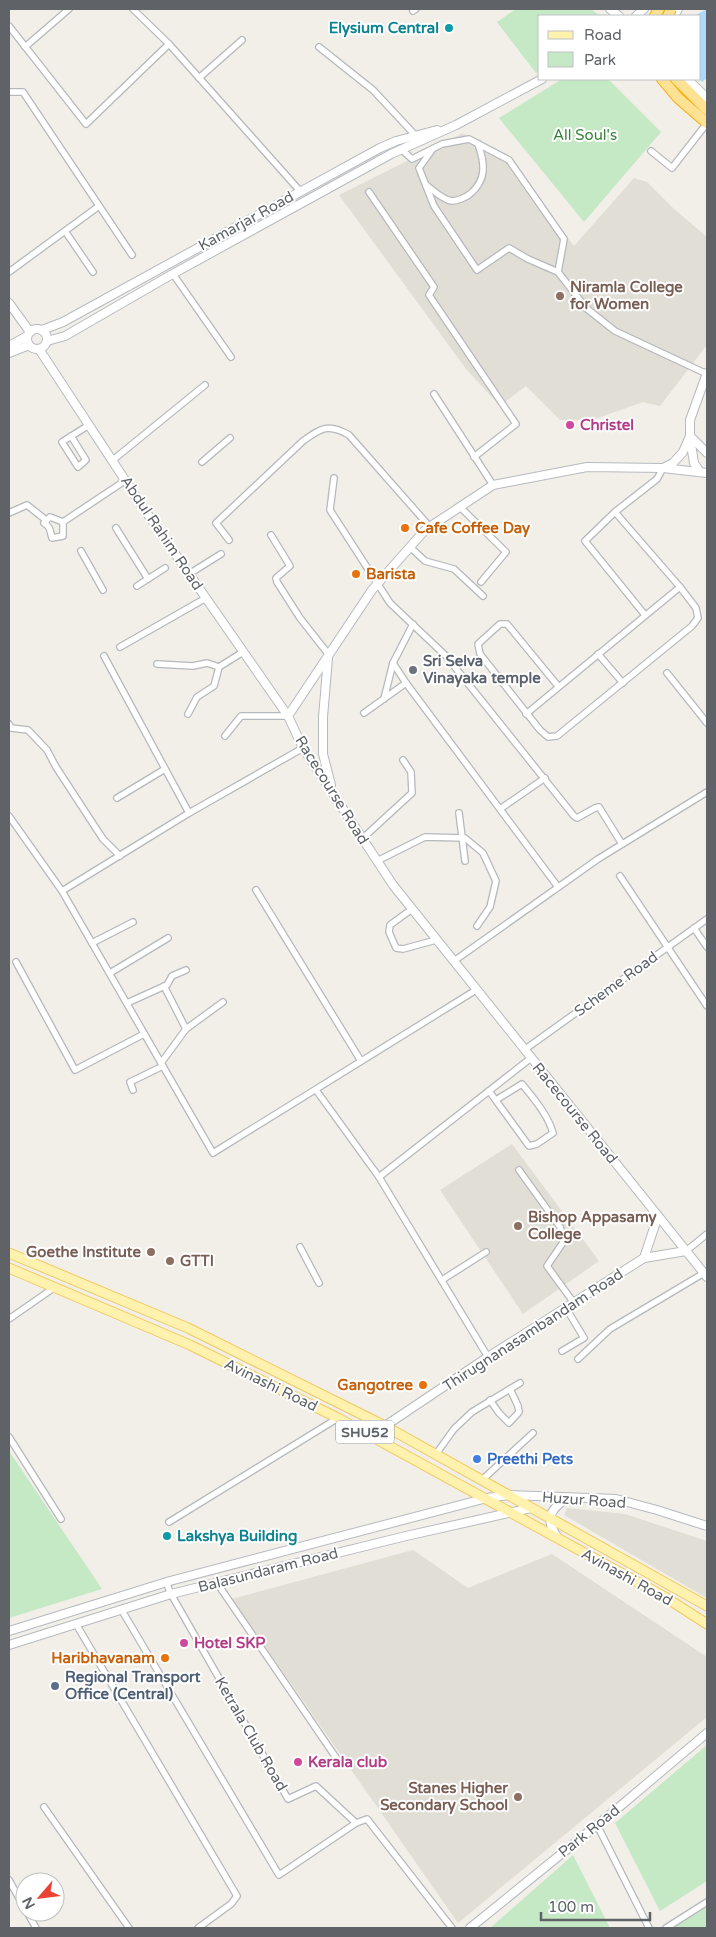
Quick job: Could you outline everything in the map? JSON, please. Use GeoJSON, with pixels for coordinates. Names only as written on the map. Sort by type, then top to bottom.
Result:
{"type":"FeatureCollection","features":[{"type":"Feature","properties":{"kind":"highway"},"geometry":{"type":"LineString","coordinates":[[663,80],[706,126]]}},
{"type":"Feature","properties":{"kind":"highway"},"geometry":{"type":"LineString","coordinates":[[677,80],[707,110]]}},
{"type":"Feature","properties":{"kind":"main road","name":"Kamarjar Road"},"geometry":{"type":"LineString","coordinates":[[48,341],[65,336],[173,274],[401,149],[456,126],[540,80]]}},
{"type":"Feature","properties":{"kind":"main road"},"geometry":{"type":"LineString","coordinates":[[658,80],[663,89],[706,126]]}},
{"type":"Feature","properties":{"kind":"main road"},"geometry":{"type":"LineString","coordinates":[[688,80],[707,98]]}},
{"type":"Feature","properties":{"kind":"main road","name":"Kamarjar Road"},"geometry":{"type":"LineString","coordinates":[[42,330],[70,319],[396,141],[456,126]]}},
{"type":"Feature","properties":{"kind":"main road"},"geometry":{"type":"LineString","coordinates":[[9,303],[29,338],[35,349],[45,346],[48,341],[46,334],[42,330],[35,329],[29,338],[9,353]]}},
{"type":"Feature","properties":{"kind":"main road"},"geometry":{"type":"LineString","coordinates":[[9,346],[29,338]]}},
{"type":"Feature","properties":{"kind":"main road","name":"Abdul Rahim Road"},"geometry":{"type":"LineString","coordinates":[[39,349],[189,574],[288,716]]}},
{"type":"Feature","properties":{"kind":"main road"},"geometry":{"type":"LineString","coordinates":[[704,472],[694,464],[690,420],[707,374]]}},
{"type":"Feature","properties":{"kind":"main road"},"geometry":{"type":"LineString","coordinates":[[690,436],[707,453]]}},
{"type":"Feature","properties":{"kind":"main road"},"geometry":{"type":"LineString","coordinates":[[663,468],[679,458],[690,436]]}},
{"type":"Feature","properties":{"kind":"main road"},"geometry":{"type":"LineString","coordinates":[[288,716],[378,583],[430,527],[493,485],[587,467],[663,468],[704,472]]}},
{"type":"Feature","properties":{"kind":"main road"},"geometry":{"type":"LineString","coordinates":[[328,656],[323,717],[323,754],[332,790]]}},
{"type":"Feature","properties":{"kind":"main road","name":"Racecourse Road"},"geometry":{"type":"LineString","coordinates":[[288,716],[303,748],[393,886],[706,1275]]}},
{"type":"Feature","properties":{"kind":"main road"},"geometry":{"type":"LineString","coordinates":[[658,1216],[644,1258],[686,1250]]}},
{"type":"Feature","properties":{"kind":"main road","name":"Avinashi Road"},"geometry":{"type":"LineString","coordinates":[[9,1253],[188,1328],[385,1426],[707,1606]]}},
{"type":"Feature","properties":{"kind":"main road","name":"Thirugnanasambandam Road"},"geometry":{"type":"LineString","coordinates":[[385,1426],[488,1357],[644,1258]]}},
{"type":"Feature","properties":{"kind":"main road","name":"Avinashi Road"},"geometry":{"type":"LineString","coordinates":[[9,1268],[56,1286],[190,1345],[338,1418],[665,1597],[707,1624]]}},
{"type":"Feature","properties":{"kind":"main road","name":"Huzur Road"},"geometry":{"type":"LineString","coordinates":[[487,1498],[509,1495],[616,1500],[657,1510],[707,1526]]}},
{"type":"Feature","properties":{"kind":"main road","name":"Balasundaram Road"},"geometry":{"type":"LineString","coordinates":[[9,1631],[166,1582],[487,1498]]}},
{"type":"Feature","properties":{"kind":"main road"},"geometry":{"type":"LineString","coordinates":[[559,1539],[553,1530],[550,1514],[554,1507],[566,1499]]}},
{"type":"Feature","properties":{"kind":"main road","name":"Balasundaram Road"},"geometry":{"type":"LineString","coordinates":[[9,1645],[172,1594],[406,1536],[531,1508]]}},
{"type":"Feature","properties":{"kind":"main road"},"geometry":{"type":"LineString","coordinates":[[46,1619],[50,1632]]}},
{"type":"Feature","properties":{"kind":"main road","name":"Park Road"},"geometry":{"type":"LineString","coordinates":[[470,1928],[707,1733]]}},
{"type":"Feature","properties":{"kind":"street"},"geometry":{"type":"LineString","coordinates":[[26,47],[69,9]]}},
{"type":"Feature","properties":{"kind":"street"},"geometry":{"type":"LineString","coordinates":[[133,9],[169,44],[300,192]]}},
{"type":"Feature","properties":{"kind":"street"},"geometry":{"type":"LineString","coordinates":[[9,26],[86,124],[169,44]]}},
{"type":"Feature","properties":{"kind":"street"},"geometry":{"type":"LineString","coordinates":[[199,78],[242,40]]}},
{"type":"Feature","properties":{"kind":"street"},"geometry":{"type":"LineString","coordinates":[[319,47],[373,90],[416,135]]}},
{"type":"Feature","properties":{"kind":"street"},"geometry":{"type":"LineString","coordinates":[[9,92],[23,92],[132,255]]}},
{"type":"Feature","properties":{"kind":"street"},"geometry":{"type":"LineString","coordinates":[[651,151],[672,168],[706,126]]}},
{"type":"Feature","properties":{"kind":"street"},"geometry":{"type":"LineString","coordinates":[[401,149],[412,159],[442,144],[469,139],[509,160],[564,239],[558,272]]}},
{"type":"Feature","properties":{"kind":"street"},"geometry":{"type":"LineString","coordinates":[[426,185],[446,199],[454,201],[467,196],[478,187],[483,172],[482,156],[478,144]]}},
{"type":"Feature","properties":{"kind":"street"},"geometry":{"type":"LineString","coordinates":[[434,148],[419,168],[434,206],[477,270],[509,248],[528,259],[558,272],[586,308],[614,330],[707,374]]}},
{"type":"Feature","properties":{"kind":"street"},"geometry":{"type":"LineString","coordinates":[[369,192],[434,286],[429,294],[516,424],[474,457]]}},
{"type":"Feature","properties":{"kind":"street"},"geometry":{"type":"LineString","coordinates":[[9,272],[100,206]]}},
{"type":"Feature","properties":{"kind":"street"},"geometry":{"type":"LineString","coordinates":[[65,231],[93,272]]}},
{"type":"Feature","properties":{"kind":"street"},"geometry":{"type":"LineString","coordinates":[[173,274],[231,357]]}},
{"type":"Feature","properties":{"kind":"street"},"geometry":{"type":"LineString","coordinates":[[113,460],[205,385]]}},
{"type":"Feature","properties":{"kind":"street"},"geometry":{"type":"LineString","coordinates":[[434,394],[493,485]]}},
{"type":"Feature","properties":{"kind":"street"},"geometry":{"type":"LineString","coordinates":[[72,436],[86,460],[78,468],[62,442],[89,425]]}},
{"type":"Feature","properties":{"kind":"street"},"geometry":{"type":"LineString","coordinates":[[229,540],[216,523],[302,441],[318,430],[328,427],[339,429],[349,434],[430,527]]}},
{"type":"Feature","properties":{"kind":"street"},"geometry":{"type":"LineString","coordinates":[[202,462],[230,438]]}},
{"type":"Feature","properties":{"kind":"street"},"geometry":{"type":"LineString","coordinates":[[645,615],[585,541],[615,512],[657,479],[663,468]]}},
{"type":"Feature","properties":{"kind":"street"},"geometry":{"type":"LineString","coordinates":[[334,478],[330,510],[390,603],[446,656],[577,818],[599,807],[622,844]]}},
{"type":"Feature","properties":{"kind":"street"},"geometry":{"type":"LineString","coordinates":[[63,522],[126,480]]}},
{"type":"Feature","properties":{"kind":"street"},"geometry":{"type":"LineString","coordinates":[[9,513],[27,505],[46,520],[44,523],[48,525],[52,538],[63,536],[63,522]]}},
{"type":"Feature","properties":{"kind":"street"},"geometry":{"type":"LineString","coordinates":[[460,507],[506,552],[481,582]]}},
{"type":"Feature","properties":{"kind":"street"},"geometry":{"type":"LineString","coordinates":[[558,686],[507,624],[500,624],[478,644],[480,654],[526,714],[548,737],[557,736],[692,626],[698,618],[696,608],[680,587],[615,512]]}},
{"type":"Feature","properties":{"kind":"street"},"geometry":{"type":"LineString","coordinates":[[46,520],[50,518],[63,522]]}},
{"type":"Feature","properties":{"kind":"street"},"geometry":{"type":"LineString","coordinates":[[116,528],[148,579]]}},
{"type":"Feature","properties":{"kind":"street"},"geometry":{"type":"LineString","coordinates":[[271,535],[290,566],[276,578],[277,582],[328,656]]}},
{"type":"Feature","properties":{"kind":"street"},"geometry":{"type":"LineString","coordinates":[[410,547],[424,561],[454,569],[483,596]]}},
{"type":"Feature","properties":{"kind":"street"},"geometry":{"type":"LineString","coordinates":[[81,551],[103,590]]}},
{"type":"Feature","properties":{"kind":"street"},"geometry":{"type":"LineString","coordinates":[[189,574],[221,554]]}},
{"type":"Feature","properties":{"kind":"street"},"geometry":{"type":"LineString","coordinates":[[138,586],[165,568]]}},
{"type":"Feature","properties":{"kind":"street"},"geometry":{"type":"LineString","coordinates":[[526,714],[680,587]]}},
{"type":"Feature","properties":{"kind":"street"},"geometry":{"type":"LineString","coordinates":[[120,647],[206,598]]}},
{"type":"Feature","properties":{"kind":"street"},"geometry":{"type":"LineString","coordinates":[[384,698],[393,662],[412,624]]}},
{"type":"Feature","properties":{"kind":"street"},"geometry":{"type":"LineString","coordinates":[[188,714],[197,697],[214,686],[218,667],[243,652]]}},
{"type":"Feature","properties":{"kind":"street"},"geometry":{"type":"LineString","coordinates":[[598,654],[623,683]]}},
{"type":"Feature","properties":{"kind":"street"},"geometry":{"type":"LineString","coordinates":[[104,656],[189,813]]}},
{"type":"Feature","properties":{"kind":"street"},"geometry":{"type":"LineString","coordinates":[[393,662],[406,683],[558,887]]}},
{"type":"Feature","properties":{"kind":"street"},"geometry":{"type":"LineString","coordinates":[[157,664],[193,666],[207,663],[218,667]]}},
{"type":"Feature","properties":{"kind":"street"},"geometry":{"type":"LineString","coordinates":[[667,673],[707,723]]}},
{"type":"Feature","properties":{"kind":"street"},"geometry":{"type":"LineString","coordinates":[[364,713],[406,683]]}},
{"type":"Feature","properties":{"kind":"street"},"geometry":{"type":"LineString","coordinates":[[225,736],[241,716],[288,716]]}},
{"type":"Feature","properties":{"kind":"street"},"geometry":{"type":"LineString","coordinates":[[9,724],[11,728],[28,730],[47,750],[56,767],[103,838],[120,856]]}},
{"type":"Feature","properties":{"kind":"street"},"geometry":{"type":"LineString","coordinates":[[62,891],[189,813],[303,748]]}},
{"type":"Feature","properties":{"kind":"street"},"geometry":{"type":"LineString","coordinates":[[363,838],[412,793],[411,772],[403,760]]}},
{"type":"Feature","properties":{"kind":"street"},"geometry":{"type":"LineString","coordinates":[[117,798],[165,769]]}},
{"type":"Feature","properties":{"kind":"street"},"geometry":{"type":"LineString","coordinates":[[500,809],[545,778]]}},
{"type":"Feature","properties":{"kind":"street"},"geometry":{"type":"LineString","coordinates":[[454,961],[622,844],[707,792]]}},
{"type":"Feature","properties":{"kind":"street"},"geometry":{"type":"LineString","coordinates":[[459,813],[465,861]]}},
{"type":"Feature","properties":{"kind":"street"},"geometry":{"type":"LineString","coordinates":[[9,816],[62,891],[213,1153],[476,990]]}},
{"type":"Feature","properties":{"kind":"street"},"geometry":{"type":"LineString","coordinates":[[377,861],[425,837],[465,838],[483,854],[496,881],[490,907],[477,926]]}},
{"type":"Feature","properties":{"kind":"street"},"geometry":{"type":"LineString","coordinates":[[620,876],[707,1006]]}},
{"type":"Feature","properties":{"kind":"street"},"geometry":{"type":"LineString","coordinates":[[256,890],[360,1061]]}},
{"type":"Feature","properties":{"kind":"street"},"geometry":{"type":"LineString","coordinates":[[412,909],[390,925],[389,932],[396,948],[403,950],[436,940]]}},
{"type":"Feature","properties":{"kind":"street","name":"Scheme Road"},"geometry":{"type":"LineString","coordinates":[[524,1050],[707,919]]}},
{"type":"Feature","properties":{"kind":"street"},"geometry":{"type":"LineString","coordinates":[[92,943],[133,922]]}},
{"type":"Feature","properties":{"kind":"street"},"geometry":{"type":"LineString","coordinates":[[694,928],[707,947]]}},
{"type":"Feature","properties":{"kind":"street"},"geometry":{"type":"LineString","coordinates":[[110,974],[168,938]]}},
{"type":"Feature","properties":{"kind":"street"},"geometry":{"type":"LineString","coordinates":[[16,962],[75,1070],[144,1034]]}},
{"type":"Feature","properties":{"kind":"street"},"geometry":{"type":"LineString","coordinates":[[127,1003],[167,985],[172,976],[186,970]]}},
{"type":"Feature","properties":{"kind":"street"},"geometry":{"type":"LineString","coordinates":[[164,986],[186,1029]]}},
{"type":"Feature","properties":{"kind":"street"},"geometry":{"type":"LineString","coordinates":[[133,1090],[130,1082],[162,1064],[186,1029],[223,1002]]}},
{"type":"Feature","properties":{"kind":"street"},"geometry":{"type":"LineString","coordinates":[[379,1177],[531,1058]]}},
{"type":"Feature","properties":{"kind":"street"},"geometry":{"type":"LineString","coordinates":[[489,1091],[529,1146],[537,1144],[553,1133],[551,1125],[536,1101],[522,1084],[496,1100]]}},
{"type":"Feature","properties":{"kind":"street"},"geometry":{"type":"LineString","coordinates":[[316,1090],[379,1177],[488,1357]]}},
{"type":"Feature","properties":{"kind":"street"},"geometry":{"type":"LineString","coordinates":[[519,1170],[560,1227],[564,1241],[547,1266],[574,1303]]}},
{"type":"Feature","properties":{"kind":"street"},"geometry":{"type":"LineString","coordinates":[[686,1250],[707,1234]]}},
{"type":"Feature","properties":{"kind":"street"},"geometry":{"type":"LineString","coordinates":[[300,1247],[320,1282]]}},
{"type":"Feature","properties":{"kind":"street"},"geometry":{"type":"LineString","coordinates":[[442,1280],[486,1252]]}},
{"type":"Feature","properties":{"kind":"street"},"geometry":{"type":"LineString","coordinates":[[578,1359],[610,1329],[706,1275]]}},
{"type":"Feature","properties":{"kind":"street"},"geometry":{"type":"LineString","coordinates":[[9,1319],[56,1286]]}},
{"type":"Feature","properties":{"kind":"street"},"geometry":{"type":"LineString","coordinates":[[562,1351],[584,1338],[566,1308]]}},
{"type":"Feature","properties":{"kind":"street"},"geometry":{"type":"LineString","coordinates":[[436,1454],[454,1429],[472,1412],[520,1383]]}},
{"type":"Feature","properties":{"kind":"street"},"geometry":{"type":"LineString","coordinates":[[490,1400],[509,1424],[518,1412],[518,1406],[510,1389]]}},
{"type":"Feature","properties":{"kind":"street"},"geometry":{"type":"LineString","coordinates":[[169,1522],[338,1418]]}},
{"type":"Feature","properties":{"kind":"street"},"geometry":{"type":"LineString","coordinates":[[482,1480],[533,1433]]}},
{"type":"Feature","properties":{"kind":"street"},"geometry":{"type":"LineString","coordinates":[[9,1437],[61,1519]]}},
{"type":"Feature","properties":{"kind":"street"},"geometry":{"type":"LineString","coordinates":[[166,1582],[172,1594]]}},
{"type":"Feature","properties":{"kind":"street"},"geometry":{"type":"LineString","coordinates":[[217,1583],[339,1762]]}},
{"type":"Feature","properties":{"kind":"street","name":"Ketrala Club Road"},"geometry":{"type":"LineString","coordinates":[[172,1594],[288,1799],[316,1786],[356,1823],[367,1819],[452,1928]]}},
{"type":"Feature","properties":{"kind":"street"},"geometry":{"type":"LineString","coordinates":[[121,1610],[279,1876],[356,1823]]}},
{"type":"Feature","properties":{"kind":"street"},"geometry":{"type":"LineString","coordinates":[[76,1624],[237,1896],[231,1904],[198,1928]]}},
{"type":"Feature","properties":{"kind":"street"},"geometry":{"type":"LineString","coordinates":[[44,1807],[129,1928]]}},
{"type":"Feature","properties":{"kind":"street"},"geometry":{"type":"LineString","coordinates":[[597,1825],[649,1928]]}},
{"type":"Feature","properties":{"kind":"street"},"geometry":{"type":"LineString","coordinates":[[666,1928],[707,1902]]}},
{"type":"Feature","properties":{"kind":"shaded area","name":"Niramla College for Women"},"geometry":{"type":"Polygon","coordinates":[[[463,133],[478,149],[509,160],[574,246],[634,178],[647,182],[673,208],[707,237],[707,345],[660,406],[643,402],[592,420],[560,420],[526,386],[500,406],[466,369],[339,195],[463,133]]]}},
{"type":"Feature","properties":{"kind":"shaded area","name":"Bishop Appasamy College"},"geometry":{"type":"Polygon","coordinates":[[[512,1144],[599,1261],[523,1314],[440,1190],[512,1144]]]}},
{"type":"Feature","properties":{"kind":"shaded area"},"geometry":{"type":"Polygon","coordinates":[[[567,1508],[625,1514],[707,1541],[707,1598],[564,1515],[567,1508]]]}},
{"type":"Feature","properties":{"kind":"shaded area"},"geometry":{"type":"Polygon","coordinates":[[[413,1550],[468,1588],[552,1554],[707,1657],[707,1717],[458,1923],[232,1599],[413,1550]]]}},
{"type":"Feature","properties":{"kind":"green space"},"geometry":{"type":"Polygon","coordinates":[[[516,9],[591,9],[599,15],[538,15],[538,72],[536,73],[497,22],[516,9]]]}},
{"type":"Feature","properties":{"kind":"green space","name":"All Soul's"},"geometry":{"type":"Polygon","coordinates":[[[560,80],[609,80],[661,132],[584,222],[499,118],[560,80]]]}},
{"type":"Feature","properties":{"kind":"green space"},"geometry":{"type":"Polygon","coordinates":[[[9,1451],[102,1589],[9,1618],[9,1451]]]}},
{"type":"Feature","properties":{"kind":"green space"},"geometry":{"type":"Polygon","coordinates":[[[707,1745],[707,1881],[660,1911],[615,1823],[707,1745]]]}},
{"type":"Feature","properties":{"kind":"green space"},"geometry":{"type":"Polygon","coordinates":[[[573,1855],[610,1928],[490,1928],[573,1855]]]}},
{"type":"Feature","properties":{"kind":"green space"},"geometry":{"type":"Polygon","coordinates":[[[707,1907],[707,1928],[673,1928],[707,1907]]]}},
{"type":"Feature","properties":{"kind":"water"},"geometry":{"type":"Polygon","coordinates":[[[707,9],[707,78],[702,82],[700,80],[701,15],[696,15],[707,9]]]}},
{"type":"Feature","properties":{"kind":"place","name":"Elysium Central"},"geometry":{"type":"Point","coordinates":[449,28]}},
{"type":"Feature","properties":{"kind":"place","name":"Niramla College for Women"},"geometry":{"type":"Point","coordinates":[560,296]}},
{"type":"Feature","properties":{"kind":"place","name":"Christel"},"geometry":{"type":"Point","coordinates":[570,425]}},
{"type":"Feature","properties":{"kind":"place","name":"Cafe Coffee Day"},"geometry":{"type":"Point","coordinates":[405,528]}},
{"type":"Feature","properties":{"kind":"place","name":"Barista"},"geometry":{"type":"Point","coordinates":[356,574]}},
{"type":"Feature","properties":{"kind":"place","name":"Sri Selva Vinayaka temple"},"geometry":{"type":"Point","coordinates":[413,670]}},
{"type":"Feature","properties":{"kind":"place","name":"Bishop Appasamy College"},"geometry":{"type":"Point","coordinates":[518,1226]}},
{"type":"Feature","properties":{"kind":"place","name":"Goethe Institute"},"geometry":{"type":"Point","coordinates":[151,1252]}},
{"type":"Feature","properties":{"kind":"place","name":"GTTI"},"geometry":{"type":"Point","coordinates":[170,1261]}},
{"type":"Feature","properties":{"kind":"place","name":"Gangotree"},"geometry":{"type":"Point","coordinates":[423,1385]}},
{"type":"Feature","properties":{"kind":"place","name":"Preethi Pets"},"geometry":{"type":"Point","coordinates":[477,1459]}},
{"type":"Feature","properties":{"kind":"place","name":"Lakshya Building"},"geometry":{"type":"Point","coordinates":[167,1536]}},
{"type":"Feature","properties":{"kind":"place","name":"Hotel SKP"},"geometry":{"type":"Point","coordinates":[184,1643]}},
{"type":"Feature","properties":{"kind":"place","name":"Haribhavanam"},"geometry":{"type":"Point","coordinates":[165,1658]}},
{"type":"Feature","properties":{"kind":"place","name":"Regional Transport Office (Central)"},"geometry":{"type":"Point","coordinates":[55,1686]}},
{"type":"Feature","properties":{"kind":"place","name":"Kerala club"},"geometry":{"type":"Point","coordinates":[298,1762]}},
{"type":"Feature","properties":{"kind":"place","name":"Stanes Higher Secondary School"},"geometry":{"type":"Point","coordinates":[518,1797]}}]}
